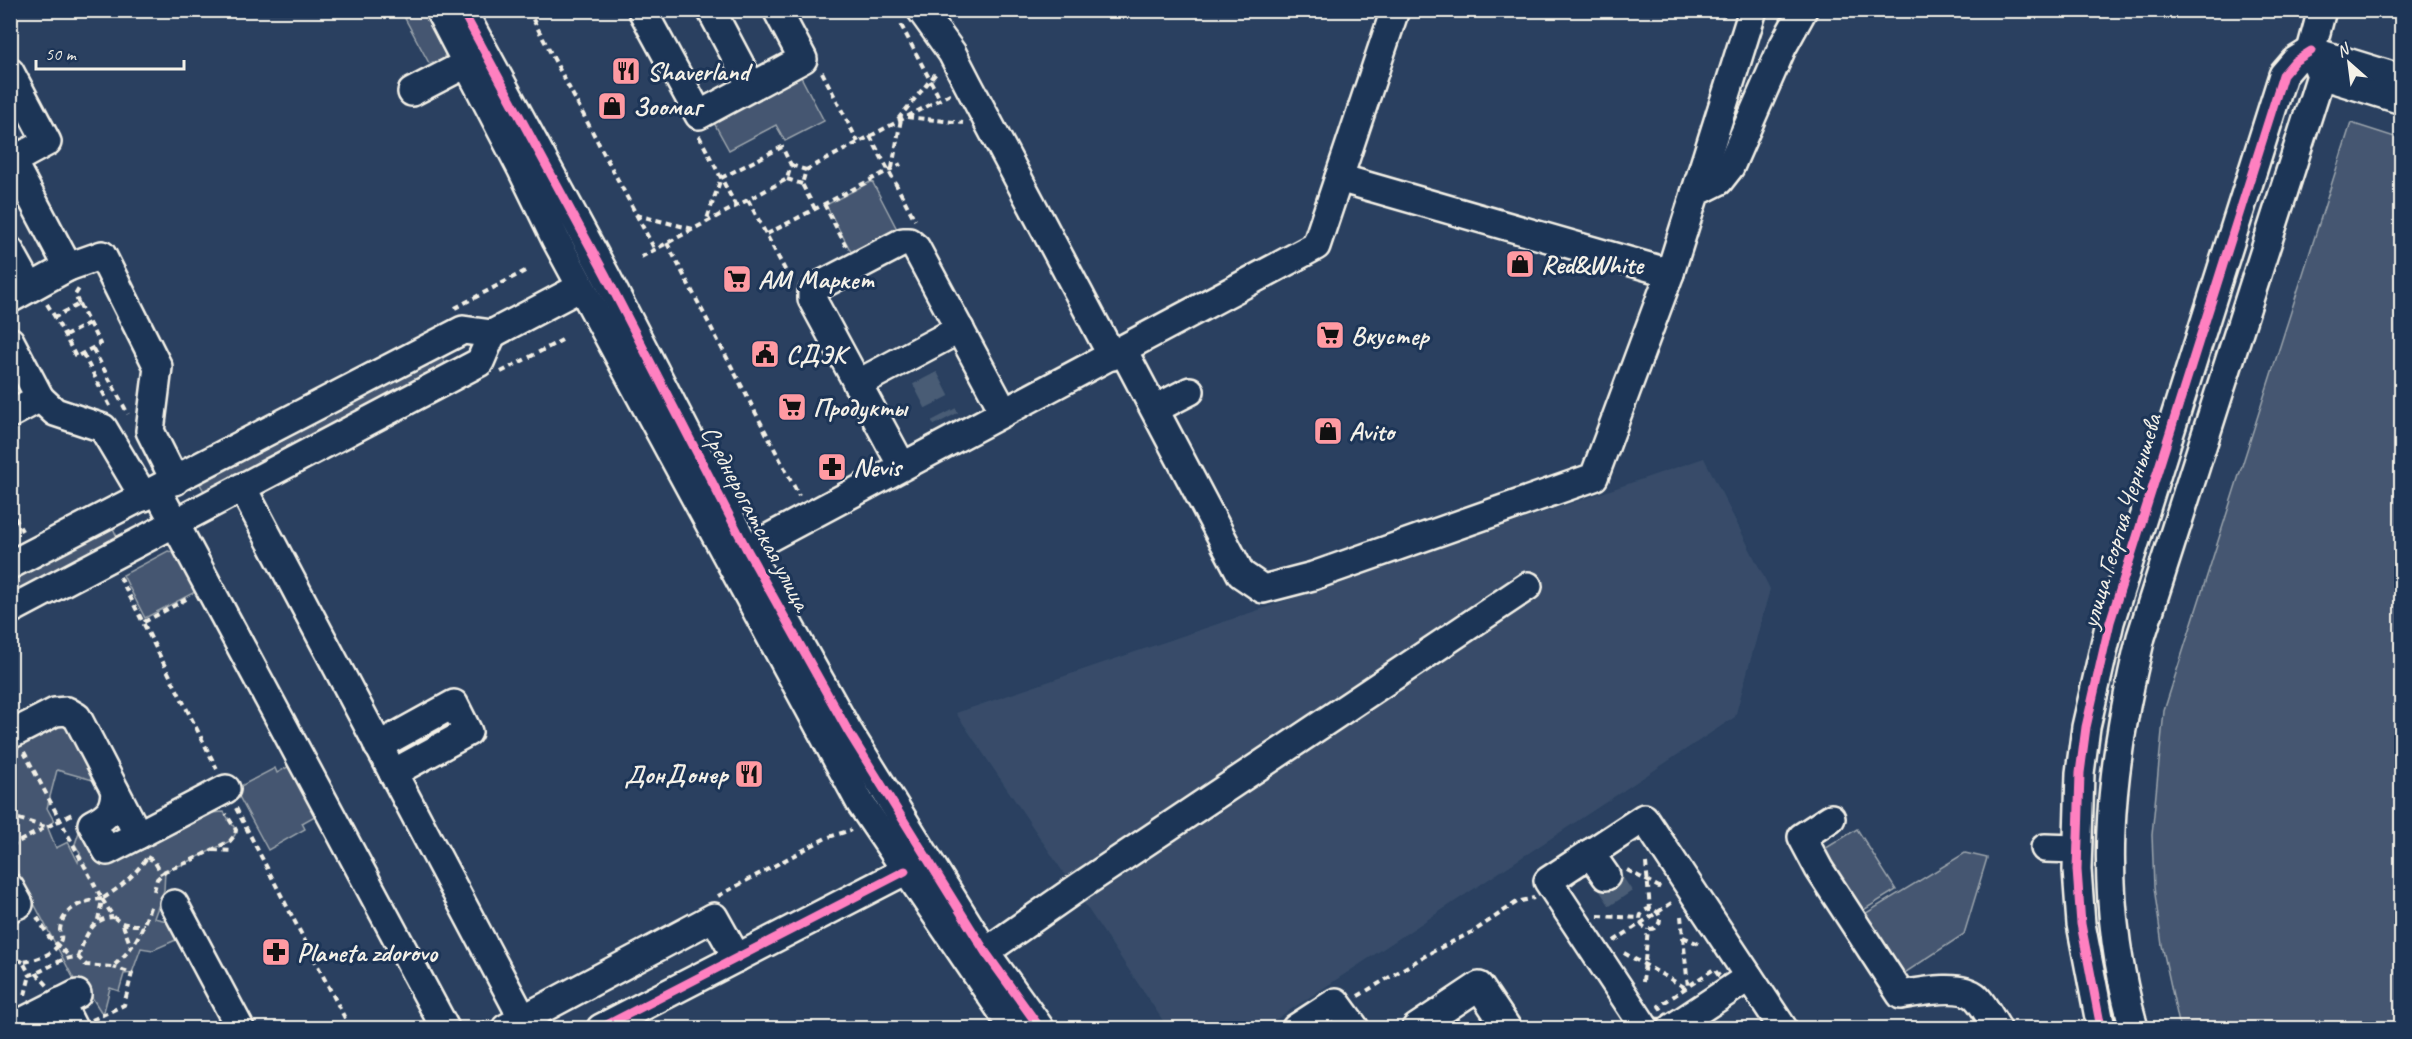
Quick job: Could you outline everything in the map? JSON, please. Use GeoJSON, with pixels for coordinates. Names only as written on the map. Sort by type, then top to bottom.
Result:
{"type":"FeatureCollection","features":[{"type":"Feature","properties":{"kind":"street"},"geometry":{"type":"LineString","coordinates":[[642,10],[699,116],[803,59],[777,10]]}},
{"type":"Feature","properties":{"kind":"street"},"geometry":{"type":"LineString","coordinates":[[711,10],[747,78]]}},
{"type":"Feature","properties":{"kind":"street"},"geometry":{"type":"LineString","coordinates":[[921,10],[951,53],[1117,353],[1155,409],[1241,574],[1263,589],[1313,576],[1594,477],[1670,273],[1753,10]]}},
{"type":"Feature","properties":{"kind":"street"},"geometry":{"type":"LineString","coordinates":[[736,554],[902,466],[951,428],[1004,412],[1316,246],[1395,10]]}},
{"type":"Feature","properties":{"kind":"street"},"geometry":{"type":"LineString","coordinates":[[1695,193],[1719,181],[1730,166],[1782,48],[1803,10]]}},
{"type":"Feature","properties":{"kind":"street","name":"улица Георгия Чернышева"},"geometry":{"type":"LineString","coordinates":[[2134,1029],[2118,955],[2111,882],[2110,838],[2116,755],[2141,637],[2316,63],[2322,10]]}},
{"type":"Feature","properties":{"kind":"street","name":"Среднерогатская улица"},"geometry":{"type":"LineString","coordinates":[[450,13],[590,246],[736,554],[861,804],[905,871],[1040,1029]]}},
{"type":"Feature","properties":{"kind":"street"},"geometry":{"type":"LineString","coordinates":[[412,92],[476,59]]}},
{"type":"Feature","properties":{"kind":"street","name":"Среднерогатская улица"},"geometry":{"type":"LineString","coordinates":[[476,59],[581,287],[736,554],[848,731],[977,958],[1012,1029]]}},
{"type":"Feature","properties":{"kind":"street","name":"улица Георгия Чернышева"},"geometry":{"type":"LineString","coordinates":[[2101,1029],[2080,924],[2077,849],[2080,773],[2086,727],[2110,622],[2283,75],[2295,61],[2316,63]]}},
{"type":"Feature","properties":{"kind":"street"},"geometry":{"type":"LineString","coordinates":[[2316,63],[2402,79]]}},
{"type":"Feature","properties":{"kind":"street"},"geometry":{"type":"LineString","coordinates":[[2316,63],[2402,100]]}},
{"type":"Feature","properties":{"kind":"street"},"geometry":{"type":"LineString","coordinates":[[10,72],[47,142],[11,161],[68,267]]}},
{"type":"Feature","properties":{"kind":"street"},"geometry":{"type":"LineString","coordinates":[[1339,178],[1670,273]]}},
{"type":"Feature","properties":{"kind":"street"},"geometry":{"type":"LineString","coordinates":[[902,466],[812,300],[815,288],[856,266],[903,242],[909,242],[916,248],[1004,412]]}},
{"type":"Feature","properties":{"kind":"street"},"geometry":{"type":"LineString","coordinates":[[10,251],[20,293],[68,267],[102,255],[111,269],[158,367],[150,431],[159,489]]}},
{"type":"Feature","properties":{"kind":"street"},"geometry":{"type":"LineString","coordinates":[[10,565],[463,330],[492,334],[581,287]]}},
{"type":"Feature","properties":{"kind":"street"},"geometry":{"type":"LineString","coordinates":[[858,384],[960,329]]}},
{"type":"Feature","properties":{"kind":"street"},"geometry":{"type":"LineString","coordinates":[[10,610],[480,362],[492,334]]}},
{"type":"Feature","properties":{"kind":"street"},"geometry":{"type":"LineString","coordinates":[[10,341],[40,398],[55,412],[103,428],[159,489],[445,1029]]}},
{"type":"Feature","properties":{"kind":"street"},"geometry":{"type":"LineString","coordinates":[[1155,409],[1190,390]]}},
{"type":"Feature","properties":{"kind":"street"},"geometry":{"type":"LineString","coordinates":[[10,414],[40,398]]}},
{"type":"Feature","properties":{"kind":"street"},"geometry":{"type":"LineString","coordinates":[[242,486],[393,773],[514,1024],[714,917],[737,958]]}},
{"type":"Feature","properties":{"kind":"street"},"geometry":{"type":"LineString","coordinates":[[977,958],[1080,886],[1528,586]]}},
{"type":"Feature","properties":{"kind":"street"},"geometry":{"type":"LineString","coordinates":[[378,746],[454,704],[468,732],[393,773]]}},
{"type":"Feature","properties":{"kind":"street"},"geometry":{"type":"LineString","coordinates":[[12,734],[55,712],[67,711],[77,717],[146,847],[225,800]]}},
{"type":"Feature","properties":{"kind":"street"},"geometry":{"type":"LineString","coordinates":[[1643,1016],[1568,891],[1548,881],[1606,862],[1644,818],[1684,898],[1749,977],[1781,1028]]}},
{"type":"Feature","properties":{"kind":"street"},"geometry":{"type":"LineString","coordinates":[[1831,818],[1802,837],[1819,868],[1901,995],[1949,989],[1962,990],[1975,995],[1997,1029]]}},
{"type":"Feature","properties":{"kind":"street"},"geometry":{"type":"LineString","coordinates":[[2045,848],[2077,849]]}},
{"type":"Feature","properties":{"kind":"street"},"geometry":{"type":"LineString","coordinates":[[601,1029],[905,871]]}},
{"type":"Feature","properties":{"kind":"street"},"geometry":{"type":"LineString","coordinates":[[174,904],[240,1029]]}},
{"type":"Feature","properties":{"kind":"street"},"geometry":{"type":"LineString","coordinates":[[1672,1029],[1749,977]]}},
{"type":"Feature","properties":{"kind":"street"},"geometry":{"type":"LineString","coordinates":[[1416,1029],[1479,986],[1507,1029]]}},
{"type":"Feature","properties":{"kind":"street"},"geometry":{"type":"LineString","coordinates":[[10,1028],[68,998],[79,1026]]}},
{"type":"Feature","properties":{"kind":"street"},"geometry":{"type":"LineString","coordinates":[[1296,1029],[1336,1002],[1355,1029]]}},
{"type":"Feature","properties":{"kind":"path"},"geometry":{"type":"LineString","coordinates":[[528,10],[655,250]]}},
{"type":"Feature","properties":{"kind":"path"},"geometry":{"type":"LineString","coordinates":[[894,10],[940,99]]}},
{"type":"Feature","properties":{"kind":"path"},"geometry":{"type":"LineString","coordinates":[[815,209],[802,184],[806,170],[896,122],[951,53]]}},
{"type":"Feature","properties":{"kind":"path"},"geometry":{"type":"LineString","coordinates":[[821,71],[858,142]]}},
{"type":"Feature","properties":{"kind":"path"},"geometry":{"type":"LineString","coordinates":[[903,116],[968,84]]}},
{"type":"Feature","properties":{"kind":"path"},"geometry":{"type":"LineString","coordinates":[[893,114],[969,124]]}},
{"type":"Feature","properties":{"kind":"path"},"geometry":{"type":"LineString","coordinates":[[890,169],[903,116]]}},
{"type":"Feature","properties":{"kind":"path"},"geometry":{"type":"LineString","coordinates":[[870,136],[890,169],[916,222]]}},
{"type":"Feature","properties":{"kind":"path"},"geometry":{"type":"LineString","coordinates":[[641,257],[787,179],[791,165],[782,147],[721,178],[706,222]]}},
{"type":"Feature","properties":{"kind":"path"},"geometry":{"type":"LineString","coordinates":[[767,234],[901,164]]}},
{"type":"Feature","properties":{"kind":"path"},"geometry":{"type":"LineString","coordinates":[[791,165],[806,170]]}},
{"type":"Feature","properties":{"kind":"path"},"geometry":{"type":"LineString","coordinates":[[787,179],[802,184]]}},
{"type":"Feature","properties":{"kind":"path"},"geometry":{"type":"LineString","coordinates":[[824,204],[856,266]]}},
{"type":"Feature","properties":{"kind":"path"},"geometry":{"type":"LineString","coordinates":[[636,215],[694,229]]}},
{"type":"Feature","properties":{"kind":"path"},"geometry":{"type":"LineString","coordinates":[[667,243],[804,505]]}},
{"type":"Feature","properties":{"kind":"path"},"geometry":{"type":"LineString","coordinates":[[79,304],[89,323],[100,344],[76,357],[55,317],[79,304]]}},
{"type":"Feature","properties":{"kind":"path"},"geometry":{"type":"LineString","coordinates":[[65,336],[89,323]]}},
{"type":"Feature","properties":{"kind":"path"},"geometry":{"type":"LineString","coordinates":[[93,349],[129,417]]}},
{"type":"Feature","properties":{"kind":"path"},"geometry":{"type":"LineString","coordinates":[[83,354],[114,412]]}},
{"type":"Feature","properties":{"kind":"path"},"geometry":{"type":"LineString","coordinates":[[10,508],[22,531]]}},
{"type":"Feature","properties":{"kind":"path"},"geometry":{"type":"LineString","coordinates":[[16,534],[32,526]]}},
{"type":"Feature","properties":{"kind":"path"},"geometry":{"type":"LineString","coordinates":[[118,573],[144,622],[225,800],[350,1029]]}},
{"type":"Feature","properties":{"kind":"path"},"geometry":{"type":"LineString","coordinates":[[144,622],[191,597]]}},
{"type":"Feature","properties":{"kind":"path"},"geometry":{"type":"LineString","coordinates":[[12,734],[102,899],[113,917],[123,925],[132,948]]}},
{"type":"Feature","properties":{"kind":"path"},"geometry":{"type":"LineString","coordinates":[[112,967],[129,953],[144,925],[157,879],[162,874],[230,841],[235,835],[236,830],[225,800]]}},
{"type":"Feature","properties":{"kind":"path"},"geometry":{"type":"LineString","coordinates":[[10,846],[78,810]]}},
{"type":"Feature","properties":{"kind":"path"},"geometry":{"type":"LineString","coordinates":[[10,820],[12,817],[46,828]]}},
{"type":"Feature","properties":{"kind":"path"},"geometry":{"type":"LineString","coordinates":[[1644,841],[1645,851]]}},
{"type":"Feature","properties":{"kind":"path"},"geometry":{"type":"LineString","coordinates":[[146,847],[162,874]]}},
{"type":"Feature","properties":{"kind":"path"},"geometry":{"type":"LineString","coordinates":[[23,962],[41,959],[57,946],[62,938],[60,929],[72,908],[82,902],[102,899],[120,888],[137,872],[146,847]]}},
{"type":"Feature","properties":{"kind":"path"},"geometry":{"type":"LineString","coordinates":[[213,849],[234,851]]}},
{"type":"Feature","properties":{"kind":"path"},"geometry":{"type":"LineString","coordinates":[[1646,861],[1650,909]]}},
{"type":"Feature","properties":{"kind":"path"},"geometry":{"type":"LineString","coordinates":[[1606,862],[1684,898]]}},
{"type":"Feature","properties":{"kind":"path"},"geometry":{"type":"LineString","coordinates":[[1339,1007],[1430,953],[1474,931],[1517,902],[1568,891]]}},
{"type":"Feature","properties":{"kind":"path"},"geometry":{"type":"LineString","coordinates":[[1602,949],[1640,921],[1684,898]]}},
{"type":"Feature","properties":{"kind":"path"},"geometry":{"type":"LineString","coordinates":[[1602,949],[1645,965],[1687,987],[1684,898]]}},
{"type":"Feature","properties":{"kind":"path"},"geometry":{"type":"LineString","coordinates":[[98,920],[102,899]]}},
{"type":"Feature","properties":{"kind":"path"},"geometry":{"type":"LineString","coordinates":[[13,900],[33,911],[49,937],[71,958]]}},
{"type":"Feature","properties":{"kind":"path"},"geometry":{"type":"LineString","coordinates":[[1595,908],[1601,925]]}},
{"type":"Feature","properties":{"kind":"path"},"geometry":{"type":"LineString","coordinates":[[1640,921],[1643,911],[1650,909],[1658,912]]}},
{"type":"Feature","properties":{"kind":"path"},"geometry":{"type":"LineString","coordinates":[[1648,929],[1658,925],[1660,918],[1658,912]]}},
{"type":"Feature","properties":{"kind":"path"},"geometry":{"type":"LineString","coordinates":[[1598,916],[1640,921],[1648,929],[1643,984]]}},
{"type":"Feature","properties":{"kind":"path"},"geometry":{"type":"LineString","coordinates":[[78,957],[89,929],[98,920],[113,917]]}},
{"type":"Feature","properties":{"kind":"path"},"geometry":{"type":"LineString","coordinates":[[123,925],[144,925]]}},
{"type":"Feature","properties":{"kind":"path"},"geometry":{"type":"LineString","coordinates":[[10,955],[23,962],[30,975],[45,967],[78,957]]}},
{"type":"Feature","properties":{"kind":"path"},"geometry":{"type":"LineString","coordinates":[[78,957],[86,965],[112,967],[132,973],[124,1005],[79,1026]]}},
{"type":"Feature","properties":{"kind":"path"},"geometry":{"type":"LineString","coordinates":[[41,959],[45,967]]}},
{"type":"Feature","properties":{"kind":"path"},"geometry":{"type":"LineString","coordinates":[[1642,994],[1643,1016]]}},
{"type":"Feature","properties":{"kind":"shaded area"},"geometry":{"type":"Polygon","coordinates":[[[401,11],[422,11],[445,54],[443,60],[429,63],[401,11]]]}},
{"type":"Feature","properties":{"kind":"shaded area"},"geometry":{"type":"Polygon","coordinates":[[[800,75],[824,121],[785,141],[776,125],[729,150],[713,121],[800,75]]]}},
{"type":"Feature","properties":{"kind":"shaded area"},"geometry":{"type":"Polygon","coordinates":[[[2351,123],[2401,139],[2401,1028],[2180,1028],[2162,945],[2154,887],[2152,835],[2164,711],[2351,123]]]}},
{"type":"Feature","properties":{"kind":"shaded area"},"geometry":{"type":"Polygon","coordinates":[[[872,181],[900,235],[855,259],[826,205],[872,181]]]}},
{"type":"Feature","properties":{"kind":"shaded area"},"geometry":{"type":"Polygon","coordinates":[[[441,356],[446,365],[205,493],[200,484],[441,356]]]}},
{"type":"Feature","properties":{"kind":"shaded area"},"geometry":{"type":"Polygon","coordinates":[[[1704,458],[1770,589],[1735,717],[1263,1028],[1168,1028],[956,713],[1704,458]]]}},
{"type":"Feature","properties":{"kind":"shaded area"},"geometry":{"type":"Polygon","coordinates":[[[113,528],[117,537],[11,593],[11,581],[113,528]]]}},
{"type":"Feature","properties":{"kind":"shaded area"},"geometry":{"type":"Polygon","coordinates":[[[168,551],[179,554],[197,591],[145,618],[123,575],[168,551]]]}},
{"type":"Feature","properties":{"kind":"shaded area"},"geometry":{"type":"Polygon","coordinates":[[[56,724],[66,724],[100,782],[57,770],[47,808],[54,821],[47,826],[56,848],[68,842],[78,862],[80,853],[75,844],[84,817],[106,859],[209,813],[224,812],[236,830],[230,841],[165,871],[164,890],[154,918],[171,922],[178,939],[153,950],[141,948],[132,973],[124,974],[119,991],[110,988],[103,1015],[83,983],[76,983],[11,860],[10,749],[56,724]]]}},
{"type":"Feature","properties":{"kind":"shaded area"},"geometry":{"type":"Polygon","coordinates":[[[295,763],[322,812],[302,823],[305,829],[268,850],[235,789],[275,768],[277,773],[295,763]]]}},
{"type":"Feature","properties":{"kind":"shaded area"},"geometry":{"type":"Polygon","coordinates":[[[1857,829],[1896,890],[1862,911],[1823,850],[1857,829]]]}},
{"type":"Feature","properties":{"kind":"shaded area"},"geometry":{"type":"Polygon","coordinates":[[[1965,853],[1987,858],[1964,934],[1897,978],[1858,918],[1965,853]]]}},
{"type":"Feature","properties":{"kind":"tunnel"},"geometry":{"type":"LineString","coordinates":[[925,378],[946,419]]}},
{"type":"Feature","properties":{"kind":"tunnel"},"geometry":{"type":"LineString","coordinates":[[1606,876],[1624,903]]}},
{"type":"Feature","properties":{"kind":"cycle path"},"geometry":{"type":"LineString","coordinates":[[462,10],[605,274],[746,548],[848,731],[986,953],[1040,1028]]}},
{"type":"Feature","properties":{"kind":"cycle path"},"geometry":{"type":"LineString","coordinates":[[2101,1028],[2081,924],[2077,870],[2080,773],[2086,727],[2110,622],[2283,75],[2295,61],[2311,51]]}},
{"type":"Feature","properties":{"kind":"cycle path"},"geometry":{"type":"LineString","coordinates":[[601,1028],[905,871]]}},
{"type":"Feature","properties":{"kind":"place","name":"Shaverland"},"geometry":{"type":"Point","coordinates":[626,71]}},
{"type":"Feature","properties":{"kind":"place","name":"Зоомаг"},"geometry":{"type":"Point","coordinates":[612,106]}},
{"type":"Feature","properties":{"kind":"place","name":"Red&White"},"geometry":{"type":"Point","coordinates":[1520,264]}},
{"type":"Feature","properties":{"kind":"place","name":"АМ Маркет"},"geometry":{"type":"Point","coordinates":[737,279]}},
{"type":"Feature","properties":{"kind":"place","name":"Вкустер"},"geometry":{"type":"Point","coordinates":[1330,335]}},
{"type":"Feature","properties":{"kind":"place","name":"СДЭК"},"geometry":{"type":"Point","coordinates":[765,354]}},
{"type":"Feature","properties":{"kind":"place","name":"Продукты"},"geometry":{"type":"Point","coordinates":[792,407]}},
{"type":"Feature","properties":{"kind":"place","name":"Avito"},"geometry":{"type":"Point","coordinates":[1328,431]}},
{"type":"Feature","properties":{"kind":"place","name":"Nevis"},"geometry":{"type":"Point","coordinates":[832,467]}},
{"type":"Feature","properties":{"kind":"place","name":"ДонДонер"},"geometry":{"type":"Point","coordinates":[749,774]}},
{"type":"Feature","properties":{"kind":"place","name":"Planeta zdorovo"},"geometry":{"type":"Point","coordinates":[276,952]}}]}
